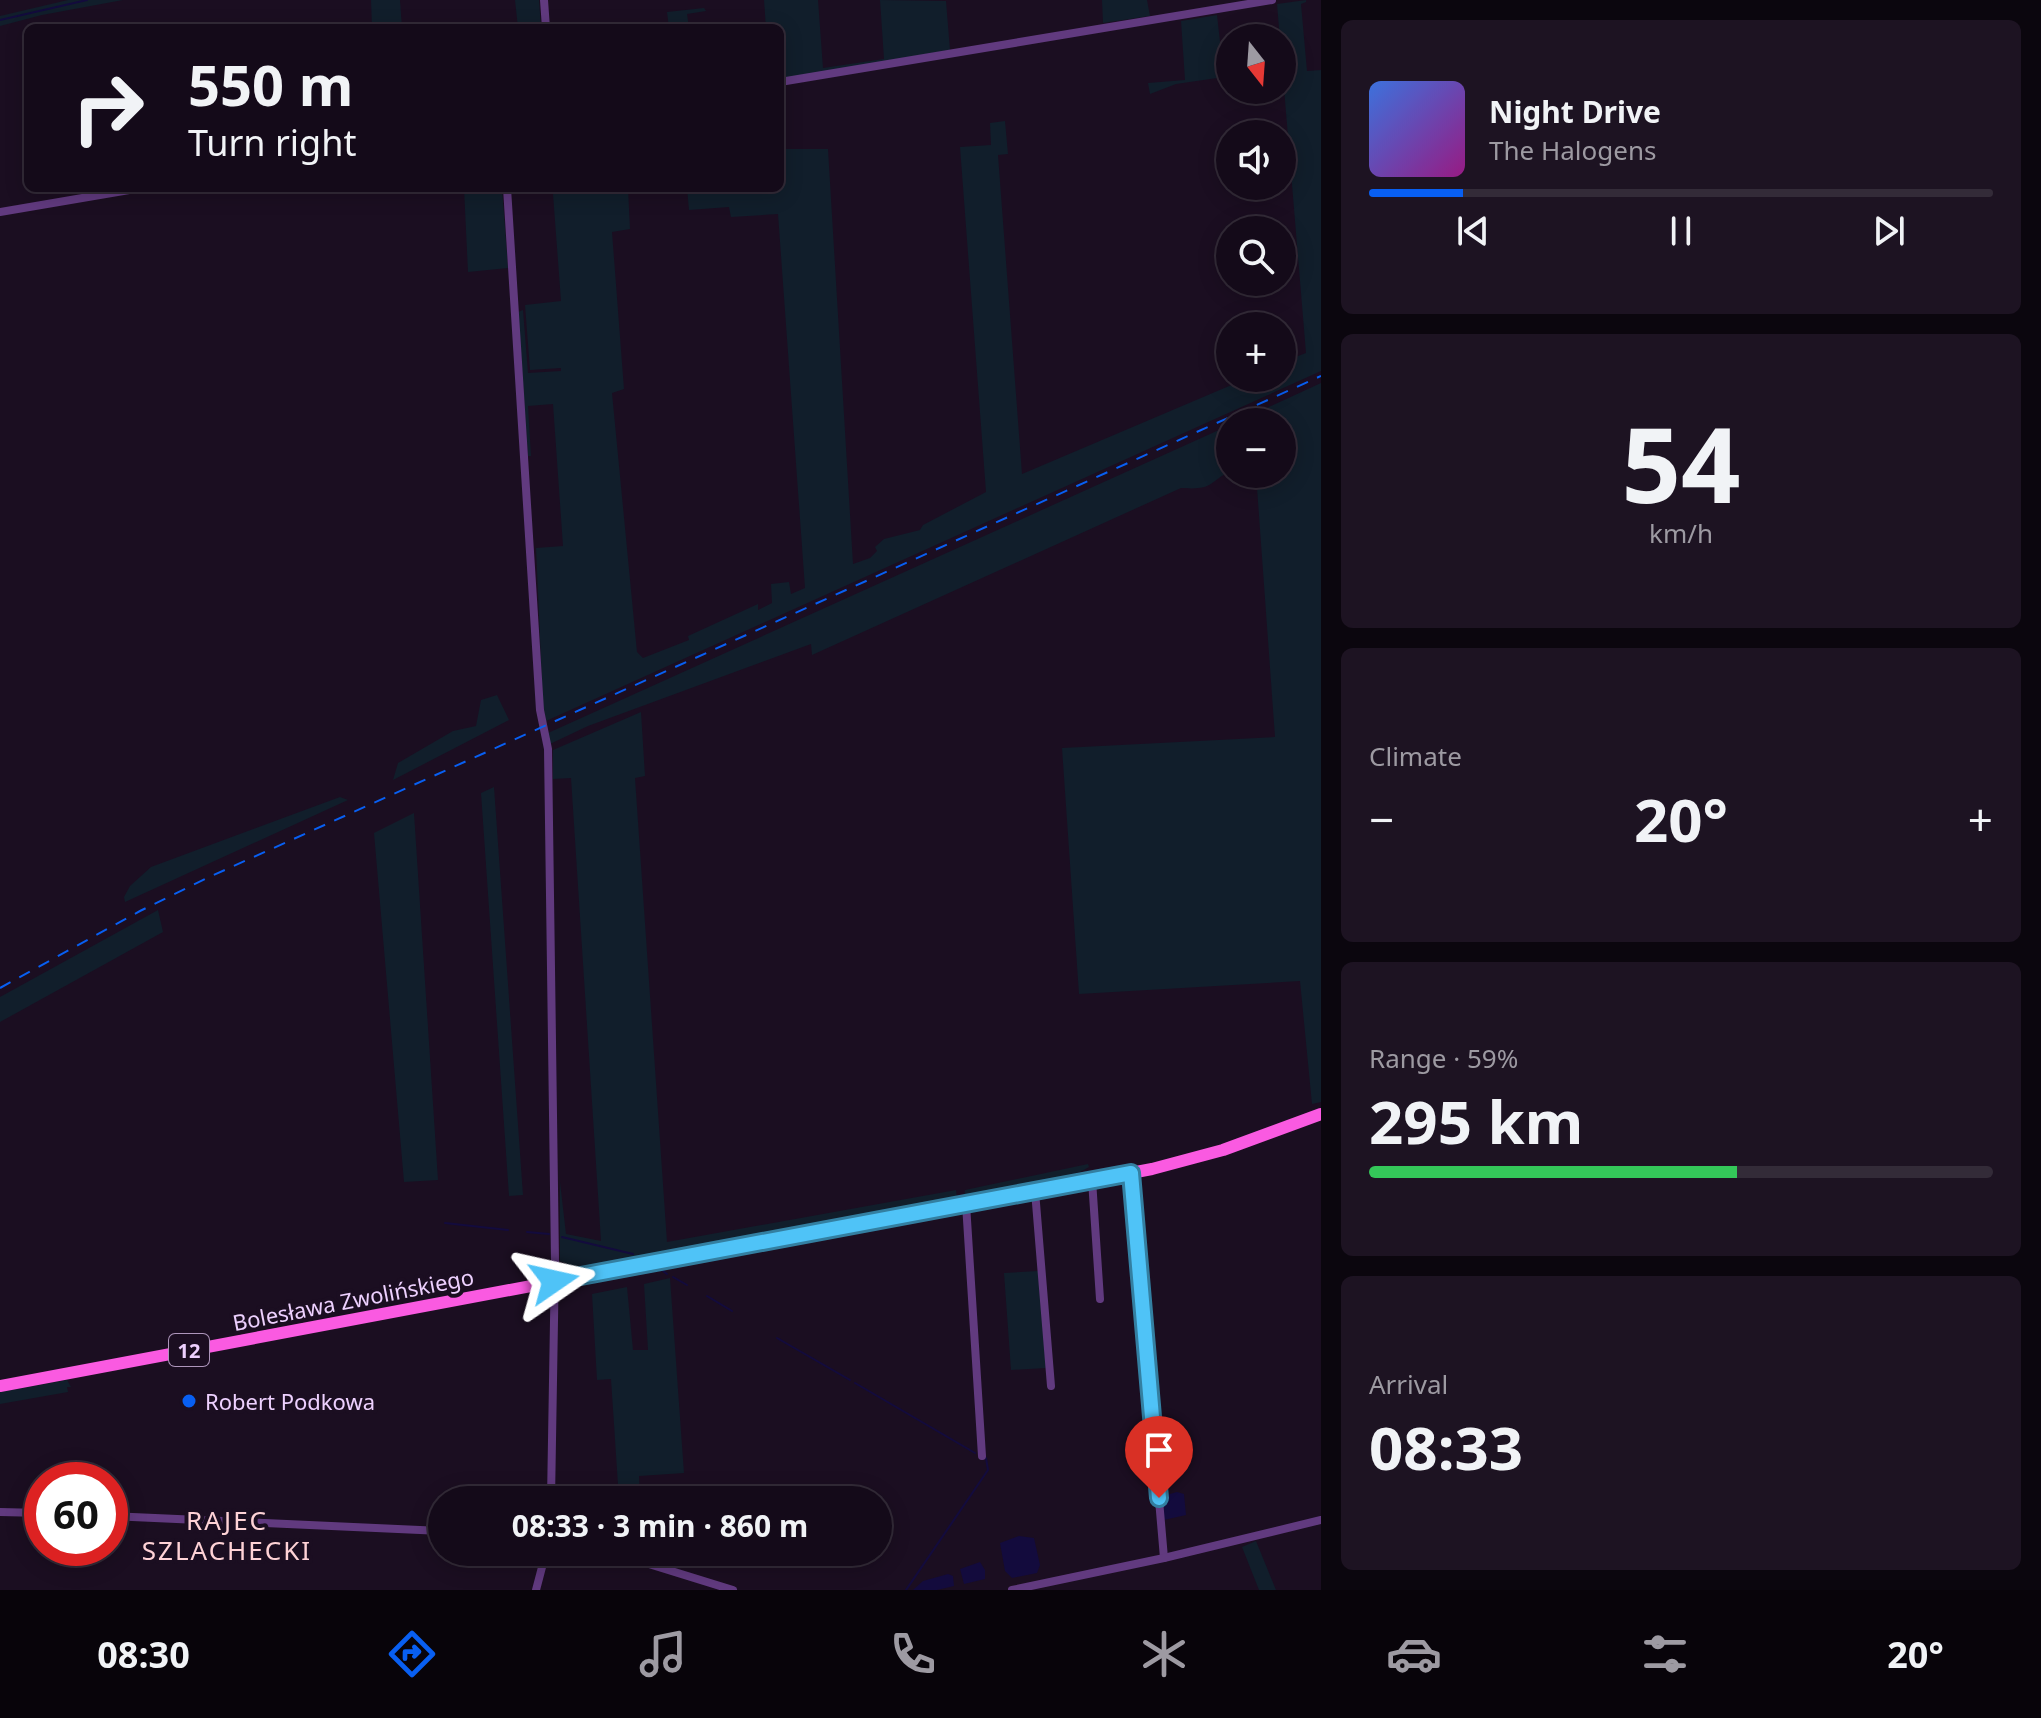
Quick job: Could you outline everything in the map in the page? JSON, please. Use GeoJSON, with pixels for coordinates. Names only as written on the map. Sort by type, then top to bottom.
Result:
{"type":"FeatureCollection","features":[{"type":"Feature","properties":{"kind":"main road","name":"Bolesława Zwolińskiego"},"geometry":{"type":"LineString","coordinates":[[0,1386],[1131,1173],[1210,1154],[1321,1114]]}},
{"type":"Feature","properties":{"kind":"street"},"geometry":{"type":"LineString","coordinates":[[544,0],[546,24]]}},
{"type":"Feature","properties":{"kind":"street"},"geometry":{"type":"LineString","coordinates":[[784,81],[1272,0]]}},
{"type":"Feature","properties":{"kind":"street"},"geometry":{"type":"LineString","coordinates":[[0,212],[118,192]]}},
{"type":"Feature","properties":{"kind":"street"},"geometry":{"type":"LineString","coordinates":[[507,192],[540,710],[548,749],[554,1281],[551,1486]]}},
{"type":"Feature","properties":{"kind":"street"},"geometry":{"type":"LineString","coordinates":[[1131,1173],[1164,1558]]}},
{"type":"Feature","properties":{"kind":"street"},"geometry":{"type":"LineString","coordinates":[[1092,1180],[1100,1299]]}},
{"type":"Feature","properties":{"kind":"street"},"geometry":{"type":"LineString","coordinates":[[1035,1191],[1051,1386]]}},
{"type":"Feature","properties":{"kind":"street"},"geometry":{"type":"LineString","coordinates":[[966,1204],[982,1456]]}},
{"type":"Feature","properties":{"kind":"street"},"geometry":{"type":"LineString","coordinates":[[0,1512],[24,1513]]}},
{"type":"Feature","properties":{"kind":"street"},"geometry":{"type":"LineString","coordinates":[[128,1517],[428,1530]]}},
{"type":"Feature","properties":{"kind":"street"},"geometry":{"type":"LineString","coordinates":[[1012,1590],[1321,1520]]}},
{"type":"Feature","properties":{"kind":"street"},"geometry":{"type":"LineString","coordinates":[[536,1590],[542,1566]]}},
{"type":"Feature","properties":{"kind":"street"},"geometry":{"type":"LineString","coordinates":[[655,1566],[733,1590]]}},
{"type":"Feature","properties":{"kind":"shaded area"},"geometry":{"type":"Polygon","coordinates":[[[68,0],[123,0],[0,26],[0,16],[68,0]]]}},
{"type":"Feature","properties":{"kind":"shaded area"},"geometry":{"type":"Polygon","coordinates":[[[371,0],[400,0],[402,24],[372,24],[371,0]]]}},
{"type":"Feature","properties":{"kind":"shaded area"},"geometry":{"type":"Polygon","coordinates":[[[515,0],[539,0],[541,24],[518,24],[515,0]]]}},
{"type":"Feature","properties":{"kind":"shaded area"},"geometry":{"type":"Polygon","coordinates":[[[764,0],[818,0],[823,68],[884,59],[880,0],[946,1],[950,50],[784,78],[784,24],[766,24],[764,0]]]}},
{"type":"Feature","properties":{"kind":"shaded area"},"geometry":{"type":"Polygon","coordinates":[[[1102,0],[1147,0],[1150,16],[1103,23],[1102,0]]]}},
{"type":"Feature","properties":{"kind":"shaded area"},"geometry":{"type":"Polygon","coordinates":[[[1306,0],[1301,4],[1307,71],[1321,70],[1321,371],[1296,382],[1296,357],[1306,353],[1293,200],[1296,200],[1296,120],[1287,120],[1285,104],[1296,104],[1296,24],[1279,24],[1277,4],[1306,0]]]}},
{"type":"Feature","properties":{"kind":"shaded area"},"geometry":{"type":"Polygon","coordinates":[[[704,8],[706,11],[687,14],[688,24],[668,24],[667,12],[704,8]]]}},
{"type":"Feature","properties":{"kind":"shaded area"},"geometry":{"type":"Polygon","coordinates":[[[1217,15],[1216,78],[1176,84],[1150,94],[1148,83],[1185,80],[1181,21],[1217,15]]]}},
{"type":"Feature","properties":{"kind":"shaded area"},"geometry":{"type":"Polygon","coordinates":[[[1005,121],[1008,154],[998,155],[1022,474],[1216,392],[1274,392],[1239,408],[1216,408],[1216,418],[546,721],[536,548],[563,546],[553,404],[528,406],[531,456],[528,456],[518,312],[523,310],[528,373],[561,371],[561,368],[530,370],[525,305],[561,301],[553,194],[628,192],[630,229],[612,232],[624,389],[612,393],[637,652],[643,658],[689,640],[688,636],[758,604],[758,610],[772,603],[771,584],[789,582],[791,594],[805,588],[778,214],[731,217],[729,207],[689,210],[687,192],[784,192],[784,149],[828,149],[853,564],[870,558],[877,551],[875,547],[884,539],[920,530],[923,525],[986,492],[960,147],[991,145],[990,123],[1005,121]]]}},
{"type":"Feature","properties":{"kind":"shaded area"},"geometry":{"type":"Polygon","coordinates":[[[464,192],[502,192],[508,268],[468,272],[464,192]]]}},
{"type":"Feature","properties":{"kind":"shaded area"},"geometry":{"type":"Polygon","coordinates":[[[1321,383],[1321,1102],[1312,1104],[1300,981],[1079,994],[1062,748],[1275,737],[1257,488],[1296,488],[1296,408],[1267,408],[1321,383]]]}},
{"type":"Feature","properties":{"kind":"shaded area"},"geometry":{"type":"Polygon","coordinates":[[[1216,431],[1216,480],[1209,485],[1181,488],[812,655],[811,644],[588,726],[550,744],[548,733],[1216,431]]]}},
{"type":"Feature","properties":{"kind":"shaded area"},"geometry":{"type":"Polygon","coordinates":[[[497,695],[509,720],[393,780],[398,763],[453,731],[476,726],[481,700],[497,695]]]}},
{"type":"Feature","properties":{"kind":"shaded area"},"geometry":{"type":"Polygon","coordinates":[[[641,712],[645,776],[635,778],[667,1242],[956,1190],[955,1202],[579,1269],[560,1261],[560,1182],[566,1234],[601,1241],[571,778],[553,779],[553,750],[641,712]]]}},
{"type":"Feature","properties":{"kind":"shaded area"},"geometry":{"type":"Polygon","coordinates":[[[494,787],[523,1195],[509,1196],[481,793],[494,787]]]}},
{"type":"Feature","properties":{"kind":"shaded area"},"geometry":{"type":"Polygon","coordinates":[[[340,797],[348,800],[125,902],[124,897],[130,886],[151,867],[340,797]]]}},
{"type":"Feature","properties":{"kind":"shaded area"},"geometry":{"type":"Polygon","coordinates":[[[414,813],[438,1180],[404,1182],[374,833],[414,813]]]}},
{"type":"Feature","properties":{"kind":"shaded area"},"geometry":{"type":"Polygon","coordinates":[[[158,910],[163,932],[0,1022],[0,997],[158,910]]]}},
{"type":"Feature","properties":{"kind":"shaded area"},"geometry":{"type":"Polygon","coordinates":[[[1088,1164],[1089,1167],[1080,1172],[1059,1179],[964,1197],[965,1190],[1088,1164]]]}},
{"type":"Feature","properties":{"kind":"shaded area"},"geometry":{"type":"Polygon","coordinates":[[[1038,1271],[1046,1368],[1011,1370],[1004,1273],[1038,1271]]]}},
{"type":"Feature","properties":{"kind":"shaded area"},"geometry":{"type":"Polygon","coordinates":[[[670,1278],[684,1473],[639,1476],[639,1486],[618,1486],[611,1379],[597,1380],[592,1294],[627,1287],[633,1350],[648,1350],[644,1284],[670,1278]]]}},
{"type":"Feature","properties":{"kind":"shaded area"},"geometry":{"type":"Polygon","coordinates":[[[67,1380],[71,1387],[67,1387],[68,1392],[0,1404],[0,1392],[67,1380]]]}},
{"type":"Feature","properties":{"kind":"shaded area"},"geometry":{"type":"Polygon","coordinates":[[[1177,1492],[1184,1494],[1186,1515],[1164,1520],[1163,1496],[1177,1492]]]}},
{"type":"Feature","properties":{"kind":"shaded area"},"geometry":{"type":"Polygon","coordinates":[[[1019,1536],[1034,1538],[1040,1565],[1037,1573],[1012,1578],[1005,1571],[1000,1543],[1019,1536]]]}},
{"type":"Feature","properties":{"kind":"shaded area"},"geometry":{"type":"Polygon","coordinates":[[[1256,1541],[1276,1590],[1259,1590],[1242,1547],[1256,1541]]]}},
{"type":"Feature","properties":{"kind":"shaded area"},"geometry":{"type":"Polygon","coordinates":[[[980,1562],[985,1570],[985,1579],[964,1584],[960,1569],[980,1562]]]}},
{"type":"Feature","properties":{"kind":"shaded area"},"geometry":{"type":"Polygon","coordinates":[[[948,1574],[953,1576],[954,1586],[913,1590],[923,1581],[948,1574]]]}},
{"type":"Feature","properties":{"kind":"waterway"},"geometry":{"type":"LineString","coordinates":[[0,20],[87,0]]}},
{"type":"Feature","properties":{"kind":"waterway"},"geometry":{"type":"LineString","coordinates":[[445,1223],[508,1230]]}},
{"type":"Feature","properties":{"kind":"waterway"},"geometry":{"type":"LineString","coordinates":[[527,1232],[549,1234]]}},
{"type":"Feature","properties":{"kind":"waterway"},"geometry":{"type":"LineString","coordinates":[[562,1237],[633,1254]]}},
{"type":"Feature","properties":{"kind":"waterway"},"geometry":{"type":"LineString","coordinates":[[663,1271],[667,1274]]}},
{"type":"Feature","properties":{"kind":"waterway"},"geometry":{"type":"LineString","coordinates":[[673,1277],[687,1285]]}},
{"type":"Feature","properties":{"kind":"waterway"},"geometry":{"type":"LineString","coordinates":[[707,1296],[732,1311]]}},
{"type":"Feature","properties":{"kind":"waterway"},"geometry":{"type":"LineString","coordinates":[[777,1338],[850,1380]]}},
{"type":"Feature","properties":{"kind":"waterway"},"geometry":{"type":"LineString","coordinates":[[855,1383],[975,1453]]}},
{"type":"Feature","properties":{"kind":"waterway"},"geometry":{"type":"LineString","coordinates":[[906,1590],[988,1470],[986,1458]]}},
{"type":"Feature","properties":{"kind":"railway"},"geometry":{"type":"LineString","coordinates":[[0,988],[207,878],[1321,376]]}},
{"type":"Feature","properties":{"kind":"place","name":"Robert Podkowa"},"geometry":{"type":"Point","coordinates":[189,1401]}},
{"type":"Feature","properties":{"kind":"district","name":"RAJEC SZLACHECKI"},"geometry":{"type":"Point","coordinates":[227,1535]}},
{"type":"Feature","properties":{"kind":"route"},"geometry":{"type":"LineString","coordinates":[[554,1281],[1131,1173],[1159,1498]]}}]}
